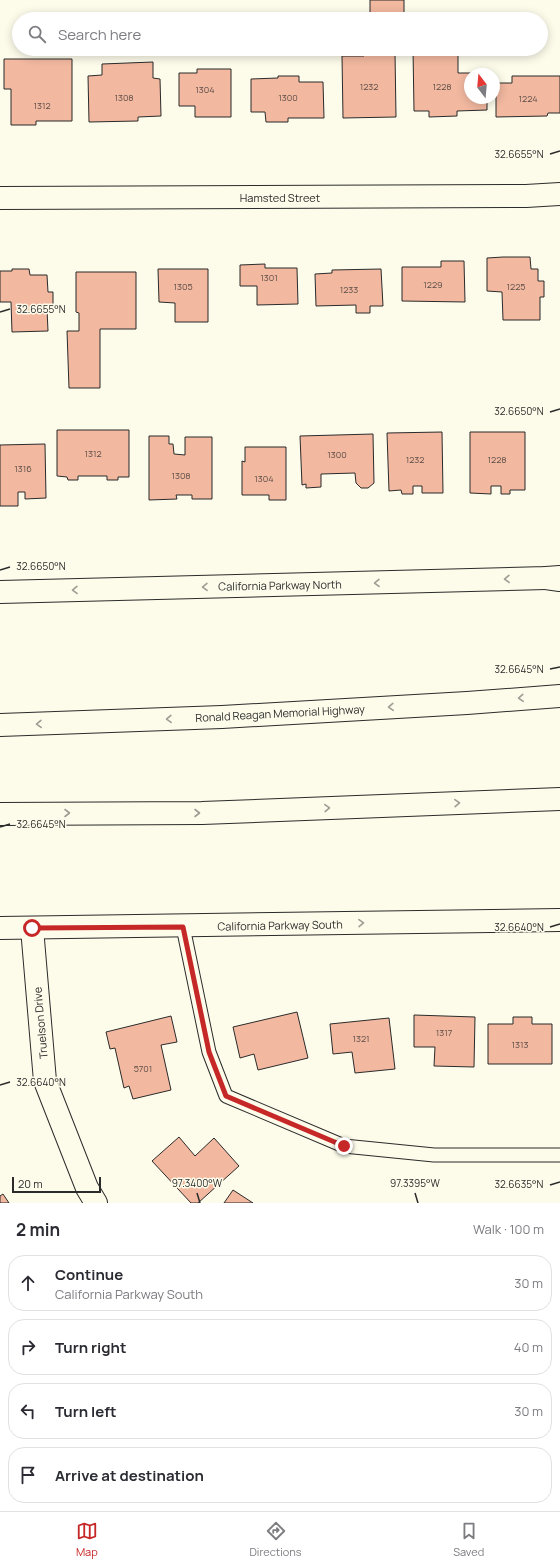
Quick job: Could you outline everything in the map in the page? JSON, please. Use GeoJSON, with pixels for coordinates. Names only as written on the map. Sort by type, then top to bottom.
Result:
{"type":"FeatureCollection","features":[{"type":"Feature","properties":{"kind":"main road","name":"Hamsted Street"},"geometry":{"type":"LineString","coordinates":[[0,198],[518,196],[560,194]]}},
{"type":"Feature","properties":{"kind":"main road","name":"California Parkway North"},"geometry":{"type":"LineString","coordinates":[[0,592],[555,578]]}},
{"type":"Feature","properties":{"kind":"main road","name":"Ronald Reagan Memorial Highway"},"geometry":{"type":"LineString","coordinates":[[0,725],[230,716],[467,703],[560,696]]}},
{"type":"Feature","properties":{"kind":"main road"},"geometry":{"type":"LineString","coordinates":[[0,814],[202,813],[560,799]]}},
{"type":"Feature","properties":{"kind":"main road","name":"California Parkway South"},"geometry":{"type":"LineString","coordinates":[[0,928],[183,927],[560,920]]}},
{"type":"Feature","properties":{"kind":"main road","name":"Truelson Drive"},"geometry":{"type":"LineString","coordinates":[[32,928],[45,1081],[87,1188],[96,1203]]}},
{"type":"Feature","properties":{"kind":"lane"},"geometry":{"type":"LineString","coordinates":[[183,927],[209,1052],[226,1096],[344,1146],[434,1155],[560,1155]]}},
{"type":"Feature","properties":{"kind":"building"},"geometry":{"type":"Polygon","coordinates":[[[370,0],[404,0],[404,12],[370,12],[370,0]]]}},
{"type":"Feature","properties":{"kind":"building"},"geometry":{"type":"Polygon","coordinates":[[[342,56],[395,56],[396,117],[343,118],[342,56]]]}},
{"type":"Feature","properties":{"kind":"building"},"geometry":{"type":"Polygon","coordinates":[[[413,56],[458,56],[458,73],[464,73],[464,104],[487,104],[487,110],[457,111],[457,116],[429,117],[429,111],[414,111],[413,56]]]}},
{"type":"Feature","properties":{"kind":"building"},"geometry":{"type":"Polygon","coordinates":[[[4,59],[72,59],[72,121],[36,121],[36,125],[11,125],[11,89],[4,89],[4,59]]]}},
{"type":"Feature","properties":{"kind":"building"},"geometry":{"type":"Polygon","coordinates":[[[153,62],[153,78],[160,79],[161,116],[138,117],[138,121],[89,122],[88,76],[102,75],[102,64],[153,62]]]}},
{"type":"Feature","properties":{"kind":"building"},"geometry":{"type":"Polygon","coordinates":[[[197,69],[231,69],[231,117],[195,117],[195,106],[179,106],[179,73],[197,73],[197,69]]]}},
{"type":"Feature","properties":{"kind":"building"},"geometry":{"type":"Polygon","coordinates":[[[278,76],[299,76],[299,82],[323,82],[324,118],[288,118],[288,122],[266,122],[265,112],[251,112],[251,79],[278,78],[278,76]]]}},
{"type":"Feature","properties":{"kind":"building"},"geometry":{"type":"Polygon","coordinates":[[[512,76],[560,76],[560,113],[548,113],[547,116],[496,117],[496,104],[500,104],[500,83],[512,83],[512,76]]]}},
{"type":"Feature","properties":{"kind":"building"},"geometry":{"type":"Polygon","coordinates":[[[530,257],[531,269],[538,269],[538,281],[544,281],[544,297],[540,297],[540,320],[503,320],[502,292],[487,291],[487,258],[530,257]]]}},
{"type":"Feature","properties":{"kind":"building"},"geometry":{"type":"Polygon","coordinates":[[[441,261],[464,261],[465,302],[402,301],[402,267],[441,267],[441,261]]]}},
{"type":"Feature","properties":{"kind":"building"},"geometry":{"type":"Polygon","coordinates":[[[265,264],[265,268],[297,268],[298,304],[257,305],[257,286],[240,286],[240,265],[265,264]]]}},
{"type":"Feature","properties":{"kind":"building"},"geometry":{"type":"Polygon","coordinates":[[[12,269],[29,269],[30,275],[47,275],[48,292],[53,292],[53,309],[47,309],[48,331],[12,332],[11,302],[0,302],[0,271],[12,271],[12,269]]]}},
{"type":"Feature","properties":{"kind":"building"},"geometry":{"type":"Polygon","coordinates":[[[158,269],[208,269],[208,322],[175,322],[175,303],[159,302],[158,269]]]}},
{"type":"Feature","properties":{"kind":"building"},"geometry":{"type":"Polygon","coordinates":[[[381,269],[383,306],[370,306],[370,313],[356,313],[356,305],[316,306],[315,274],[332,273],[332,270],[381,269]]]}},
{"type":"Feature","properties":{"kind":"building"},"geometry":{"type":"Polygon","coordinates":[[[76,272],[136,272],[136,329],[100,329],[100,388],[69,388],[67,331],[79,331],[79,313],[76,312],[76,272]]]}},
{"type":"Feature","properties":{"kind":"building"},"geometry":{"type":"Polygon","coordinates":[[[57,430],[129,430],[129,477],[118,477],[118,480],[107,480],[107,476],[78,476],[78,480],[68,480],[67,477],[57,476],[57,430]]]}},
{"type":"Feature","properties":{"kind":"building"},"geometry":{"type":"Polygon","coordinates":[[[442,432],[443,493],[422,493],[422,486],[413,486],[413,494],[402,494],[401,490],[389,491],[387,433],[442,432]]]}},
{"type":"Feature","properties":{"kind":"building"},"geometry":{"type":"Polygon","coordinates":[[[470,432],[525,432],[525,490],[510,490],[510,494],[501,494],[501,486],[491,486],[491,494],[470,493],[470,432]]]}},
{"type":"Feature","properties":{"kind":"building"},"geometry":{"type":"Polygon","coordinates":[[[373,434],[374,483],[368,488],[361,488],[356,483],[355,473],[321,474],[321,487],[306,488],[306,484],[302,485],[300,436],[373,434]]]}},
{"type":"Feature","properties":{"kind":"building"},"geometry":{"type":"Polygon","coordinates":[[[149,436],[169,436],[169,444],[173,444],[174,454],[185,455],[185,437],[212,437],[212,499],[192,499],[192,495],[176,495],[177,499],[149,500],[149,436]]]}},
{"type":"Feature","properties":{"kind":"building"},"geometry":{"type":"Polygon","coordinates":[[[45,444],[46,498],[25,499],[25,492],[18,492],[18,506],[0,506],[0,445],[45,444]]]}},
{"type":"Feature","properties":{"kind":"building"},"geometry":{"type":"Polygon","coordinates":[[[245,447],[286,447],[286,500],[269,500],[269,495],[242,495],[242,461],[245,462],[245,447]]]}},
{"type":"Feature","properties":{"kind":"building"},"geometry":{"type":"Polygon","coordinates":[[[297,1012],[308,1058],[258,1070],[254,1054],[240,1058],[233,1027],[297,1012]]]}},
{"type":"Feature","properties":{"kind":"building"},"geometry":{"type":"Polygon","coordinates":[[[414,1015],[475,1017],[474,1067],[434,1066],[435,1047],[414,1047],[414,1015]]]}},
{"type":"Feature","properties":{"kind":"building"},"geometry":{"type":"Polygon","coordinates":[[[171,1016],[177,1042],[161,1045],[171,1090],[133,1099],[129,1086],[124,1088],[115,1048],[110,1049],[106,1032],[171,1016]]]}},
{"type":"Feature","properties":{"kind":"building"},"geometry":{"type":"Polygon","coordinates":[[[513,1017],[532,1017],[532,1024],[552,1024],[552,1064],[488,1064],[488,1024],[513,1024],[513,1017]]]}},
{"type":"Feature","properties":{"kind":"building"},"geometry":{"type":"Polygon","coordinates":[[[389,1018],[395,1069],[355,1073],[352,1052],[333,1054],[330,1024],[389,1018]]]}},
{"type":"Feature","properties":{"kind":"building"},"geometry":{"type":"Polygon","coordinates":[[[179,1137],[195,1156],[214,1138],[239,1166],[198,1203],[191,1203],[152,1161],[179,1137]]]}},
{"type":"Feature","properties":{"kind":"building"},"geometry":{"type":"Polygon","coordinates":[[[233,1190],[253,1203],[224,1203],[233,1190]]]}},
{"type":"Feature","properties":{"kind":"building"},"geometry":{"type":"Polygon","coordinates":[[[3,1194],[9,1203],[0,1203],[0,1196],[3,1194]]]}},
{"type":"Feature","properties":{"kind":"route"},"geometry":{"type":"LineString","coordinates":[[32,928],[183,927],[209,1052],[226,1096],[344,1146]]}}]}
